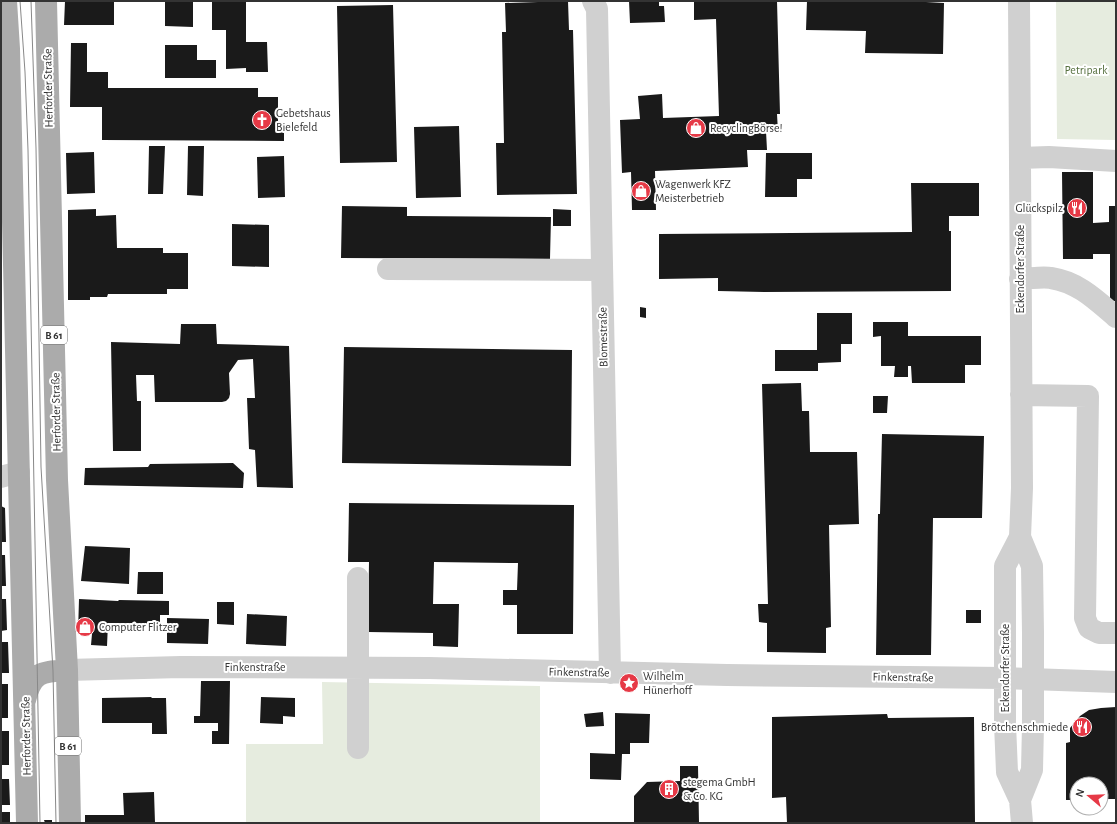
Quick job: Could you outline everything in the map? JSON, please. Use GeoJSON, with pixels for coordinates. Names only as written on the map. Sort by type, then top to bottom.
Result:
{"type":"FeatureCollection","features":[{"type":"Feature","properties":{"kind":"main road","name":"Herforder Straße"},"geometry":{"type":"LineString","coordinates":[[6,1],[10,475],[25,701],[28,823]]}},
{"type":"Feature","properties":{"kind":"main road","name":"Herforder Straße"},"geometry":{"type":"LineString","coordinates":[[46,1],[57,480],[67,670],[70,823]]}},
{"type":"Feature","properties":{"kind":"main road"},"geometry":{"type":"LineString","coordinates":[[25,701],[30,683],[38,676],[53,671],[67,670]]}},
{"type":"Feature","properties":{"kind":"street","name":"Blomestraße"},"geometry":{"type":"LineString","coordinates":[[593,1],[597,10],[610,673]]}},
{"type":"Feature","properties":{"kind":"street","name":"Eckendorfer Straße"},"geometry":{"type":"LineString","coordinates":[[1019,1],[1022,488],[1020,537],[1032,566],[1032,770],[1020,800]]}},
{"type":"Feature","properties":{"kind":"street"},"geometry":{"type":"LineString","coordinates":[[1020,158],[1049,157],[1116,161]]}},
{"type":"Feature","properties":{"kind":"street"},"geometry":{"type":"LineString","coordinates":[[388,269],[602,270]]}},
{"type":"Feature","properties":{"kind":"street"},"geometry":{"type":"LineString","coordinates":[[1020,279],[1050,277],[1073,284],[1088,293],[1116,317]]}},
{"type":"Feature","properties":{"kind":"street"},"geometry":{"type":"LineString","coordinates":[[1021,395],[1088,396],[1086,618],[1090,628],[1099,633],[1116,633]]}},
{"type":"Feature","properties":{"kind":"street","name":"Eckendorfer Straße"},"geometry":{"type":"LineString","coordinates":[[1020,537],[1005,566],[1005,678],[1007,772],[1020,800],[1022,823]]}},
{"type":"Feature","properties":{"kind":"street"},"geometry":{"type":"LineString","coordinates":[[358,578],[358,748]]}},
{"type":"Feature","properties":{"kind":"street","name":"Finkenstraße"},"geometry":{"type":"LineString","coordinates":[[67,670],[188,667],[359,668],[1005,678],[1116,682]]}},
{"type":"Feature","properties":{"kind":"green space","name":"Petripark"},"geometry":{"type":"Polygon","coordinates":[[[1056,1],[1116,1],[1116,140],[1057,139],[1056,1]]]}},
{"type":"Feature","properties":{"kind":"green space"},"geometry":{"type":"Polygon","coordinates":[[[322,682],[540,686],[540,823],[246,823],[246,744],[323,744],[322,682]]]}},
{"type":"Feature","properties":{"kind":"building"},"geometry":{"type":"Polygon","coordinates":[[[65,1],[114,1],[114,25],[64,25],[65,1]]]}},
{"type":"Feature","properties":{"kind":"building"},"geometry":{"type":"Polygon","coordinates":[[[165,1],[193,1],[193,27],[165,26],[165,1]]]}},
{"type":"Feature","properties":{"kind":"building"},"geometry":{"type":"Polygon","coordinates":[[[212,1],[246,1],[246,42],[267,42],[268,72],[246,72],[246,68],[226,69],[226,30],[212,30],[212,1]]]}},
{"type":"Feature","properties":{"kind":"building"},"geometry":{"type":"Polygon","coordinates":[[[568,1],[569,30],[573,30],[577,194],[497,195],[496,143],[504,143],[502,32],[506,32],[505,3],[568,1]]]}},
{"type":"Feature","properties":{"kind":"building"},"geometry":{"type":"Polygon","coordinates":[[[629,1],[659,1],[659,6],[664,6],[665,22],[630,23],[629,1]]]}},
{"type":"Feature","properties":{"kind":"building"},"geometry":{"type":"Polygon","coordinates":[[[694,1],[777,1],[780,114],[777,114],[778,132],[766,131],[767,150],[747,150],[748,167],[655,171],[656,210],[632,210],[631,172],[622,173],[620,120],[640,119],[638,96],[662,94],[663,118],[719,116],[716,19],[694,20],[694,1]]]}},
{"type":"Feature","properties":{"kind":"building"},"geometry":{"type":"Polygon","coordinates":[[[807,1],[926,1],[944,3],[943,54],[865,53],[866,31],[806,30],[807,1]]]}},
{"type":"Feature","properties":{"kind":"building"},"geometry":{"type":"Polygon","coordinates":[[[393,5],[397,162],[340,163],[337,6],[393,5]]]}},
{"type":"Feature","properties":{"kind":"building"},"geometry":{"type":"Polygon","coordinates":[[[71,43],[87,43],[87,72],[108,72],[108,88],[258,88],[258,97],[278,97],[278,132],[284,131],[284,141],[102,140],[102,107],[70,107],[71,43]]]}},
{"type":"Feature","properties":{"kind":"building"},"geometry":{"type":"Polygon","coordinates":[[[165,45],[197,45],[197,60],[216,60],[216,78],[165,78],[165,45]]]}},
{"type":"Feature","properties":{"kind":"building"},"geometry":{"type":"Polygon","coordinates":[[[459,126],[461,197],[416,198],[414,127],[459,126]]]}},
{"type":"Feature","properties":{"kind":"building"},"geometry":{"type":"Polygon","coordinates":[[[149,146],[165,146],[163,194],[148,194],[149,146]]]}},
{"type":"Feature","properties":{"kind":"building"},"geometry":{"type":"Polygon","coordinates":[[[188,146],[204,146],[203,196],[187,195],[188,146]]]}},
{"type":"Feature","properties":{"kind":"building"},"geometry":{"type":"Polygon","coordinates":[[[94,152],[95,193],[67,194],[66,153],[94,152]]]}},
{"type":"Feature","properties":{"kind":"building"},"geometry":{"type":"Polygon","coordinates":[[[766,153],[812,153],[812,179],[797,179],[797,197],[765,197],[766,153]]]}},
{"type":"Feature","properties":{"kind":"building"},"geometry":{"type":"Polygon","coordinates":[[[284,156],[285,197],[258,198],[257,157],[284,156]]]}},
{"type":"Feature","properties":{"kind":"building"},"geometry":{"type":"Polygon","coordinates":[[[1062,172],[1093,172],[1093,223],[1109,222],[1109,206],[1116,206],[1116,301],[1110,301],[1110,254],[1093,254],[1093,259],[1063,259],[1062,172]]]}},
{"type":"Feature","properties":{"kind":"building"},"geometry":{"type":"Polygon","coordinates":[[[911,183],[979,183],[979,216],[949,216],[949,231],[951,231],[951,291],[718,291],[718,278],[659,279],[659,234],[912,232],[911,183]]]}},
{"type":"Feature","properties":{"kind":"building"},"geometry":{"type":"Polygon","coordinates":[[[342,206],[407,207],[407,216],[551,217],[550,259],[341,258],[342,206]]]}},
{"type":"Feature","properties":{"kind":"building"},"geometry":{"type":"Polygon","coordinates":[[[96,209],[96,216],[116,215],[117,248],[163,248],[163,253],[188,253],[188,289],[167,289],[167,294],[108,294],[107,297],[90,297],[90,300],[68,300],[68,210],[96,209]]]}},
{"type":"Feature","properties":{"kind":"building"},"geometry":{"type":"Polygon","coordinates":[[[553,209],[571,210],[571,226],[553,226],[553,209]]]}},
{"type":"Feature","properties":{"kind":"building"},"geometry":{"type":"Polygon","coordinates":[[[232,224],[269,225],[269,267],[232,266],[232,224]]]}},
{"type":"Feature","properties":{"kind":"building"},"geometry":{"type":"Polygon","coordinates":[[[640,307],[646,308],[646,318],[640,317],[640,307]]]}},
{"type":"Feature","properties":{"kind":"building"},"geometry":{"type":"Polygon","coordinates":[[[817,313],[852,313],[852,344],[841,344],[841,362],[818,363],[818,371],[775,371],[775,350],[817,350],[817,313]]]}},
{"type":"Feature","properties":{"kind":"building"},"geometry":{"type":"Polygon","coordinates":[[[873,322],[908,322],[908,336],[981,336],[981,365],[965,365],[965,383],[912,383],[911,366],[908,366],[908,377],[894,377],[895,366],[881,366],[881,336],[873,337],[873,322]]]}},
{"type":"Feature","properties":{"kind":"building"},"geometry":{"type":"Polygon","coordinates":[[[181,324],[216,324],[217,344],[289,346],[293,488],[257,487],[255,450],[249,449],[247,398],[255,398],[253,359],[238,360],[229,373],[229,398],[222,402],[155,402],[154,375],[136,375],[137,401],[141,401],[141,451],[113,451],[111,342],[180,344],[181,324]]]}},
{"type":"Feature","properties":{"kind":"building"},"geometry":{"type":"Polygon","coordinates":[[[344,347],[572,350],[571,466],[342,463],[344,347]]]}},
{"type":"Feature","properties":{"kind":"building"},"geometry":{"type":"Polygon","coordinates":[[[801,383],[802,411],[809,411],[810,452],[857,452],[859,524],[829,525],[831,627],[826,628],[826,653],[767,652],[767,623],[759,622],[758,604],[768,604],[762,384],[801,383]]]}},
{"type":"Feature","properties":{"kind":"building"},"geometry":{"type":"Polygon","coordinates":[[[873,396],[888,396],[887,413],[873,413],[873,396]]]}},
{"type":"Feature","properties":{"kind":"building"},"geometry":{"type":"Polygon","coordinates":[[[882,434],[984,436],[982,518],[933,518],[931,655],[876,655],[878,514],[880,514],[882,434]]]}},
{"type":"Feature","properties":{"kind":"building"},"geometry":{"type":"Polygon","coordinates":[[[233,463],[244,473],[243,488],[84,485],[85,468],[148,467],[150,464],[233,463]]]}},
{"type":"Feature","properties":{"kind":"building"},"geometry":{"type":"Polygon","coordinates":[[[349,503],[574,505],[573,634],[517,634],[517,605],[503,605],[503,590],[517,590],[518,563],[434,562],[433,604],[459,604],[458,647],[433,646],[433,633],[368,632],[369,562],[348,562],[349,503]]]}},
{"type":"Feature","properties":{"kind":"building"},"geometry":{"type":"Polygon","coordinates":[[[1,506],[5,508],[6,542],[1,542],[1,506]]]}},
{"type":"Feature","properties":{"kind":"building"},"geometry":{"type":"Polygon","coordinates":[[[85,546],[130,548],[129,584],[81,581],[85,546]]]}},
{"type":"Feature","properties":{"kind":"building"},"geometry":{"type":"Polygon","coordinates":[[[1,555],[5,555],[6,586],[1,586],[1,555]]]}},
{"type":"Feature","properties":{"kind":"building"},"geometry":{"type":"Polygon","coordinates":[[[138,572],[163,572],[163,594],[137,594],[138,572]]]}},
{"type":"Feature","properties":{"kind":"building"},"geometry":{"type":"Polygon","coordinates":[[[1,599],[6,599],[7,630],[1,631],[1,599]]]}},
{"type":"Feature","properties":{"kind":"building"},"geometry":{"type":"Polygon","coordinates":[[[79,599],[169,601],[169,615],[160,615],[160,624],[108,623],[107,646],[91,645],[92,634],[78,633],[79,599]]]}},
{"type":"Feature","properties":{"kind":"building"},"geometry":{"type":"Polygon","coordinates":[[[217,602],[234,602],[234,625],[217,624],[217,602]]]}},
{"type":"Feature","properties":{"kind":"building"},"geometry":{"type":"Polygon","coordinates":[[[966,610],[981,610],[981,623],[966,623],[966,610]]]}},
{"type":"Feature","properties":{"kind":"building"},"geometry":{"type":"Polygon","coordinates":[[[247,614],[287,616],[286,646],[246,644],[247,614]]]}},
{"type":"Feature","properties":{"kind":"building"},"geometry":{"type":"Polygon","coordinates":[[[167,618],[209,619],[208,644],[167,643],[167,618]]]}},
{"type":"Feature","properties":{"kind":"building"},"geometry":{"type":"Polygon","coordinates":[[[1,642],[8,642],[9,673],[1,673],[1,642]]]}},
{"type":"Feature","properties":{"kind":"building"},"geometry":{"type":"Polygon","coordinates":[[[201,681],[230,681],[229,744],[212,744],[212,731],[218,731],[218,723],[194,723],[194,716],[200,716],[201,681]]]}},
{"type":"Feature","properties":{"kind":"building"},"geometry":{"type":"Polygon","coordinates":[[[1,684],[8,684],[8,718],[1,718],[1,684]]]}},
{"type":"Feature","properties":{"kind":"building"},"geometry":{"type":"Polygon","coordinates":[[[152,697],[151,698],[166,698],[167,734],[152,734],[152,723],[102,723],[102,698],[152,697]]]}},
{"type":"Feature","properties":{"kind":"building"},"geometry":{"type":"Polygon","coordinates":[[[261,697],[295,698],[295,717],[283,716],[283,724],[260,723],[261,697]]]}},
{"type":"Feature","properties":{"kind":"building"},"geometry":{"type":"Polygon","coordinates":[[[1116,707],[1116,799],[1109,799],[1109,776],[1069,776],[1069,800],[1066,800],[1066,743],[1070,742],[1070,728],[1080,716],[1089,710],[1116,707]]]}},
{"type":"Feature","properties":{"kind":"building"},"geometry":{"type":"Polygon","coordinates":[[[603,712],[604,726],[586,727],[584,714],[603,712]]]}},
{"type":"Feature","properties":{"kind":"building"},"geometry":{"type":"Polygon","coordinates":[[[615,713],[650,714],[649,743],[630,743],[630,754],[622,754],[621,780],[590,779],[590,753],[615,754],[615,713]]]}},
{"type":"Feature","properties":{"kind":"building"},"geometry":{"type":"Polygon","coordinates":[[[887,714],[888,718],[974,717],[975,823],[787,823],[786,797],[772,798],[772,717],[887,714]]]}},
{"type":"Feature","properties":{"kind":"building"},"geometry":{"type":"Polygon","coordinates":[[[1,731],[9,731],[9,765],[1,765],[1,731]]]}},
{"type":"Feature","properties":{"kind":"building","name":"stegema GmbH & Co. KG"},"geometry":{"type":"Polygon","coordinates":[[[680,766],[698,766],[699,823],[634,823],[634,796],[647,782],[680,781],[680,766]]]}},
{"type":"Feature","properties":{"kind":"building"},"geometry":{"type":"Polygon","coordinates":[[[1,779],[9,779],[10,805],[1,805],[1,779]]]}},
{"type":"Feature","properties":{"kind":"building"},"geometry":{"type":"Polygon","coordinates":[[[154,792],[155,823],[85,823],[85,815],[124,815],[123,793],[154,792]]]}},
{"type":"Feature","properties":{"kind":"building"},"geometry":{"type":"Polygon","coordinates":[[[1,812],[10,812],[10,823],[1,823],[1,812]]]}},
{"type":"Feature","properties":{"kind":"building"},"geometry":{"type":"Polygon","coordinates":[[[44,820],[52,820],[52,823],[45,823],[44,820]]]}},
{"type":"Feature","properties":{"kind":"tram line"},"geometry":{"type":"LineString","coordinates":[[20,1],[28,150],[40,823]]}},
{"type":"Feature","properties":{"kind":"tram line"},"geometry":{"type":"LineString","coordinates":[[31,1],[36,148],[41,467],[53,671],[56,823]]}},
{"type":"Feature","properties":{"kind":"place","name":"Gebetshaus Bielefeld"},"geometry":{"type":"Point","coordinates":[262,120]}},
{"type":"Feature","properties":{"kind":"place","name":"RecyclingBörse!"},"geometry":{"type":"Point","coordinates":[696,128]}},
{"type":"Feature","properties":{"kind":"place","name":"Wagenwerk KFZ Meisterbetrieb"},"geometry":{"type":"Point","coordinates":[641,191]}},
{"type":"Feature","properties":{"kind":"place","name":"Glückspilz"},"geometry":{"type":"Point","coordinates":[1077,208]}},
{"type":"Feature","properties":{"kind":"place","name":"Computer Flitzer"},"geometry":{"type":"Point","coordinates":[85,627]}},
{"type":"Feature","properties":{"kind":"place","name":"Wilhelm Hünerhoff"},"geometry":{"type":"Point","coordinates":[629,683]}},
{"type":"Feature","properties":{"kind":"place","name":"Brötchenschmiede"},"geometry":{"type":"Point","coordinates":[1082,727]}},
{"type":"Feature","properties":{"kind":"place","name":"stegema GmbH & Co. KG"},"geometry":{"type":"Point","coordinates":[669,789]}}]}
